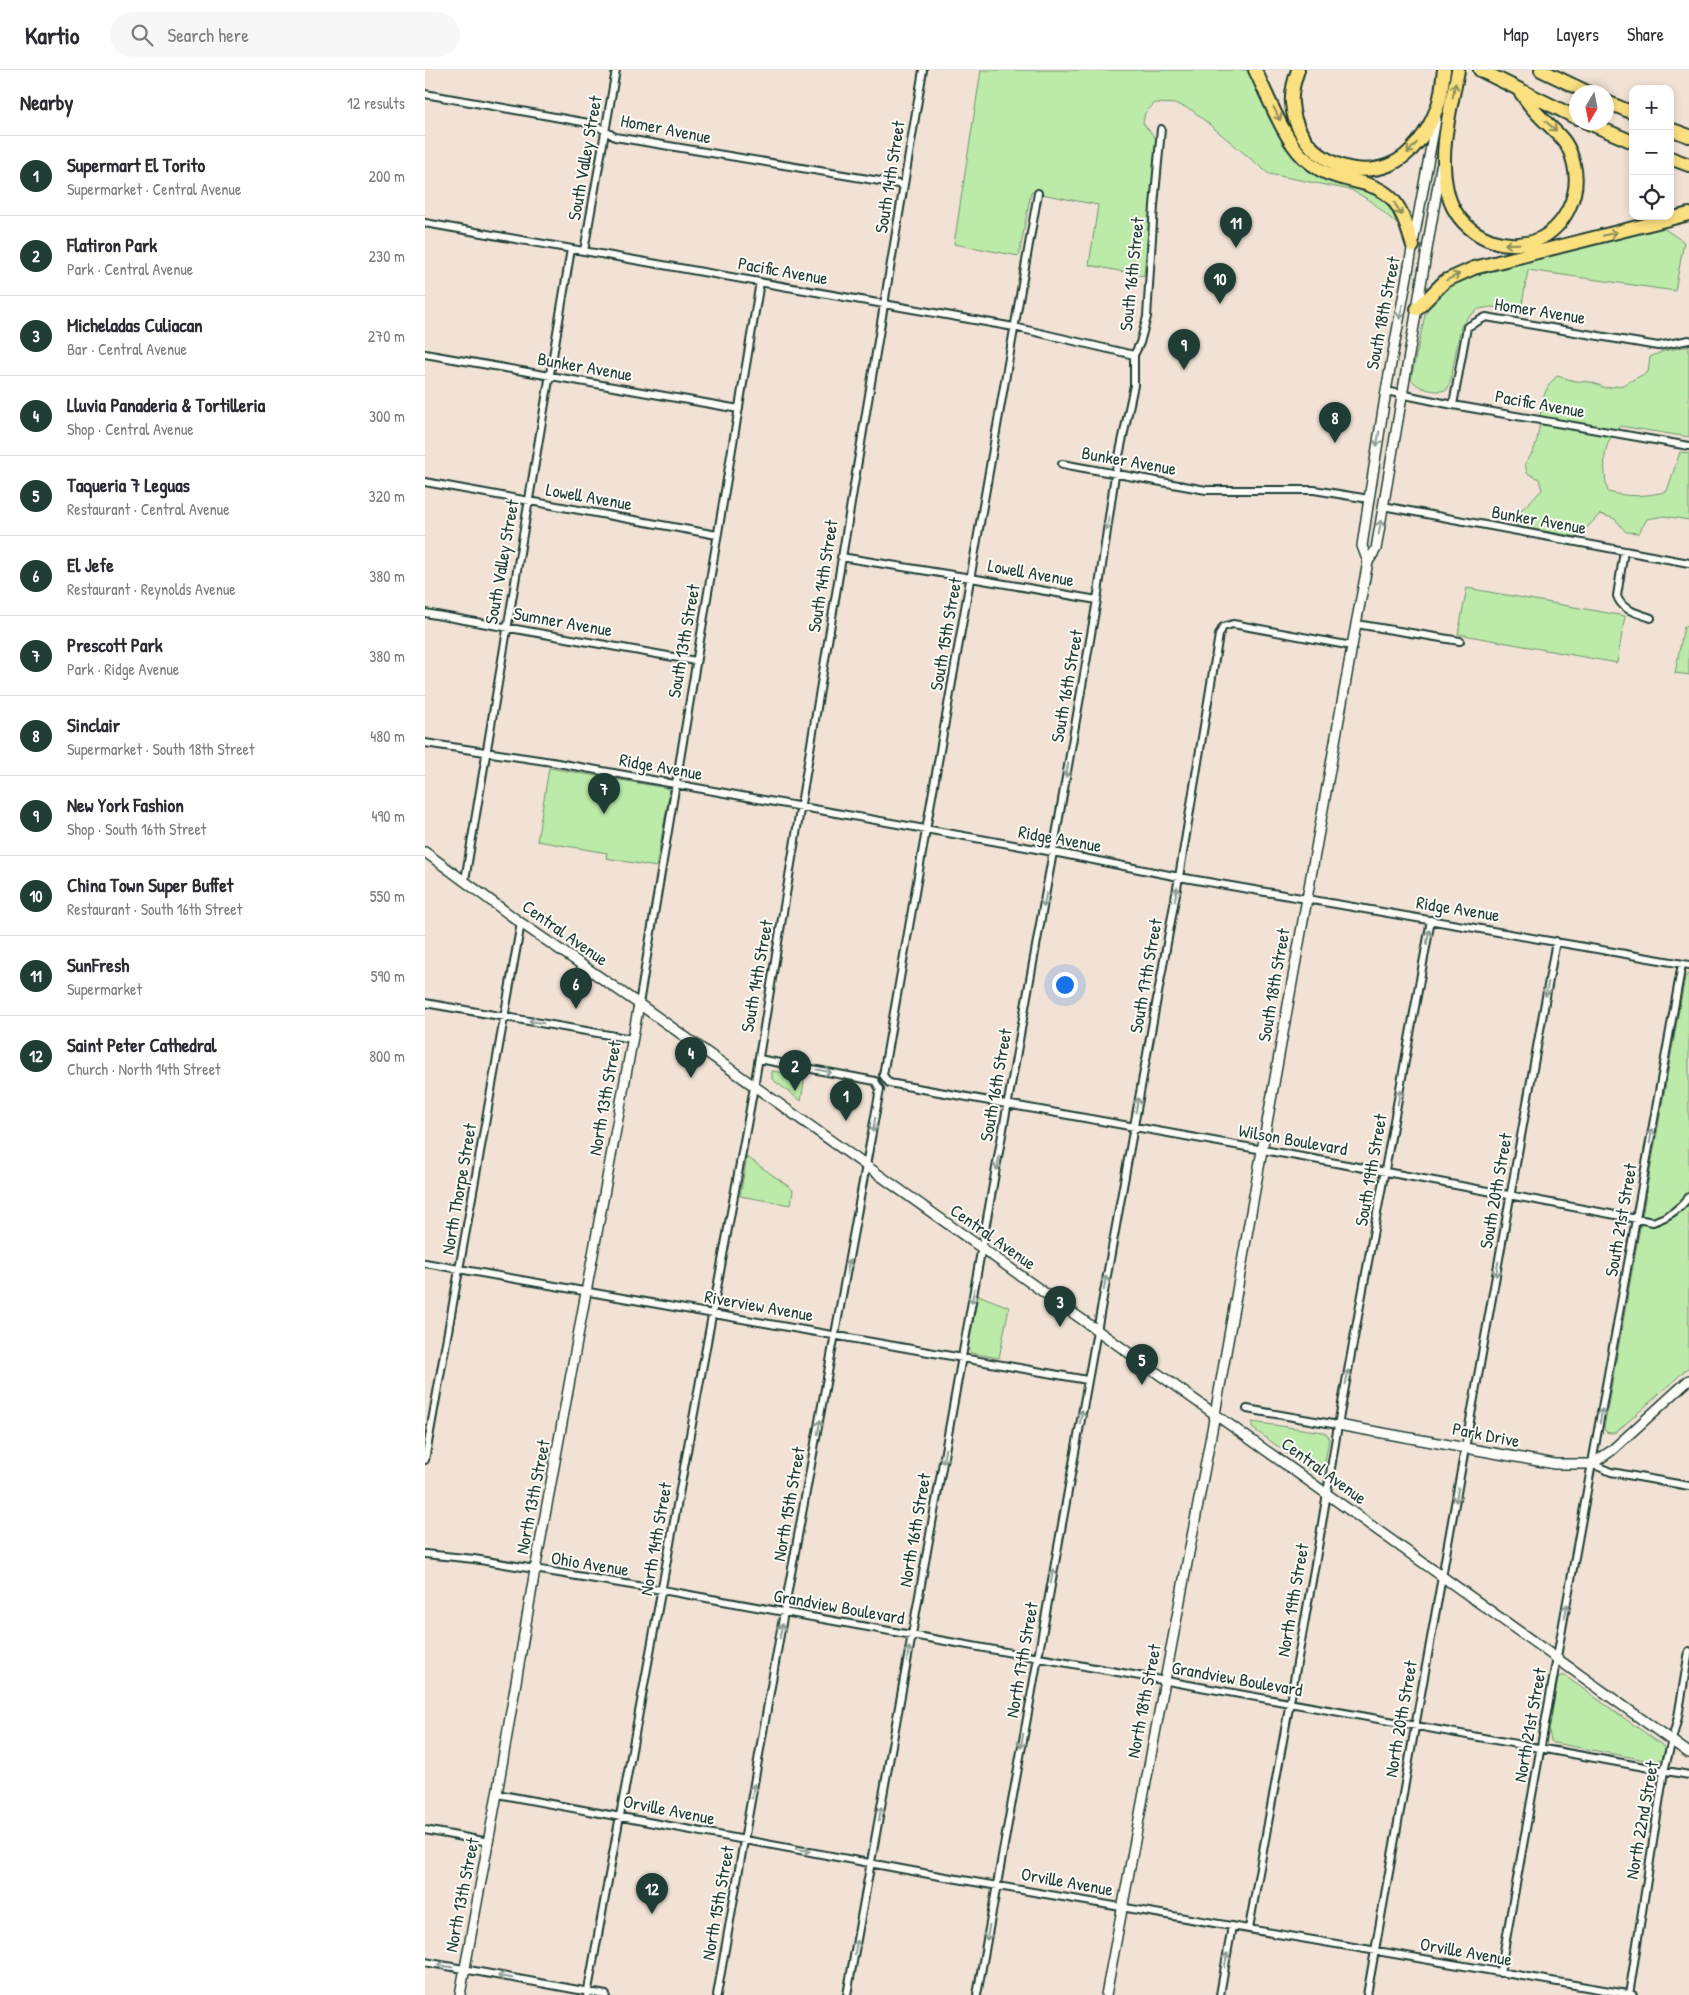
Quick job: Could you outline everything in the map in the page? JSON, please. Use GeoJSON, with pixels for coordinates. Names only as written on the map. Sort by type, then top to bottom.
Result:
{"type":"FeatureCollection","features":[{"type":"Feature","properties":{"kind":"highway"},"geometry":{"type":"LineString","coordinates":[[1255,70],[1289,139],[1302,156],[1333,176],[1370,185],[1385,192],[1395,202],[1403,217],[1413,246]]}},
{"type":"Feature","properties":{"kind":"highway"},"geometry":{"type":"LineString","coordinates":[[1298,70],[1293,84],[1291,104],[1295,121],[1311,148],[1321,157],[1335,164],[1354,169],[1372,169],[1390,164],[1412,149],[1438,107]]}},
{"type":"Feature","properties":{"kind":"highway","name":"South 18th Street"},"geometry":{"type":"LineString","coordinates":[[1438,107],[1444,70]]}},
{"type":"Feature","properties":{"kind":"highway"},"geometry":{"type":"LineString","coordinates":[[1458,70],[1444,145],[1447,190],[1459,218],[1484,238],[1497,243],[1509,244],[1536,241],[1549,233],[1563,218],[1573,199],[1577,183],[1569,148],[1561,135],[1535,112],[1519,90]]}},
{"type":"Feature","properties":{"kind":"highway"},"geometry":{"type":"LineString","coordinates":[[1480,70],[1569,114]]}},
{"type":"Feature","properties":{"kind":"highway"},"geometry":{"type":"LineString","coordinates":[[1541,70],[1572,85]]}},
{"type":"Feature","properties":{"kind":"highway"},"geometry":{"type":"LineString","coordinates":[[1614,105],[1629,111]]}},
{"type":"Feature","properties":{"kind":"highway"},"geometry":{"type":"LineString","coordinates":[[1605,130],[1629,140]]}},
{"type":"Feature","properties":{"kind":"highway"},"geometry":{"type":"LineString","coordinates":[[1673,130],[1689,136]]}},
{"type":"Feature","properties":{"kind":"highway"},"geometry":{"type":"LineString","coordinates":[[1674,159],[1689,165]]}},
{"type":"Feature","properties":{"kind":"highway"},"geometry":{"type":"LineString","coordinates":[[1417,309],[1445,281],[1475,268],[1689,214]]}},
{"type":"Feature","properties":{"kind":"main road","name":"South 18th Street"},"geometry":{"type":"LineString","coordinates":[[1368,562],[1362,546],[1369,498],[1386,391],[1438,107]]}},
{"type":"Feature","properties":{"kind":"main road","name":"South 18th Street"},"geometry":{"type":"LineString","coordinates":[[1215,1414],[1356,624],[1368,562],[1376,549],[1444,145]]}},
{"type":"Feature","properties":{"kind":"main road","name":"Central Avenue"},"geometry":{"type":"LineString","coordinates":[[425,852],[521,923],[639,1004],[867,1166],[1689,1753]]}},
{"type":"Feature","properties":{"kind":"main road","name":"North 13th Street"},"geometry":{"type":"LineString","coordinates":[[460,1995],[489,1842],[535,1570],[588,1290],[639,1004]]}},
{"type":"Feature","properties":{"kind":"main road"},"geometry":{"type":"LineString","coordinates":[[1592,1464],[1611,1452],[1689,1380]]}},
{"type":"Feature","properties":{"kind":"main road","name":"North 18th Street"},"geometry":{"type":"LineString","coordinates":[[1106,1995],[1215,1414]]}},
{"type":"Feature","properties":{"kind":"main road","name":"Park Drive"},"geometry":{"type":"LineString","coordinates":[[1338,1425],[1555,1464],[1592,1464]]}},
{"type":"Feature","properties":{"kind":"street","name":"South Valley Street"},"geometry":{"type":"LineString","coordinates":[[584,251],[616,70]]}},
{"type":"Feature","properties":{"kind":"street","name":"South 14th Street"},"geometry":{"type":"LineString","coordinates":[[754,1087],[923,70]]}},
{"type":"Feature","properties":{"kind":"street","name":"Homer Avenue"},"geometry":{"type":"LineString","coordinates":[[425,94],[594,124],[615,137],[904,185]]}},
{"type":"Feature","properties":{"kind":"street","name":"South 16th Street"},"geometry":{"type":"LineString","coordinates":[[982,1248],[1009,1105],[1097,600],[1115,475],[1134,385],[1134,355],[1140,343],[1147,317],[1153,206],[1161,128]]}},
{"type":"Feature","properties":{"kind":"street","name":"South 15th Street"},"geometry":{"type":"LineString","coordinates":[[886,1079],[883,1075],[1038,193]]}},
{"type":"Feature","properties":{"kind":"street","name":"Pacific Avenue"},"geometry":{"type":"LineString","coordinates":[[425,223],[1014,327],[1134,355]]}},
{"type":"Feature","properties":{"kind":"street","name":"South Valley Street"},"geometry":{"type":"LineString","coordinates":[[465,880],[571,249]]}},
{"type":"Feature","properties":{"kind":"street","name":"South 13th Street"},"geometry":{"type":"LineString","coordinates":[[639,1004],[760,282]]}},
{"type":"Feature","properties":{"kind":"street","name":"Homer Avenue"},"geometry":{"type":"LineString","coordinates":[[1453,404],[1467,327],[1486,316],[1658,346],[1689,340]]}},
{"type":"Feature","properties":{"kind":"street","name":"Bunker Avenue"},"geometry":{"type":"LineString","coordinates":[[425,354],[739,409]]}},
{"type":"Feature","properties":{"kind":"street","name":"Pacific Avenue"},"geometry":{"type":"LineString","coordinates":[[1386,391],[1689,446]]}},
{"type":"Feature","properties":{"kind":"street","name":"Bunker Avenue"},"geometry":{"type":"LineString","coordinates":[[1062,464],[1206,490],[1314,490],[1369,498]]}},
{"type":"Feature","properties":{"kind":"street","name":"Lowell Avenue"},"geometry":{"type":"LineString","coordinates":[[425,482],[717,535]]}},
{"type":"Feature","properties":{"kind":"street","name":"Bunker Avenue"},"geometry":{"type":"LineString","coordinates":[[1383,506],[1689,563]]}},
{"type":"Feature","properties":{"kind":"street"},"geometry":{"type":"LineString","coordinates":[[1624,551],[1617,596],[1619,603],[1632,611],[1651,618]]}},
{"type":"Feature","properties":{"kind":"street","name":"Lowell Avenue"},"geometry":{"type":"LineString","coordinates":[[841,557],[1097,600]]}},
{"type":"Feature","properties":{"kind":"street","name":"Sumner Avenue"},"geometry":{"type":"LineString","coordinates":[[425,613],[696,660]]}},
{"type":"Feature","properties":{"kind":"street","name":"South 17th Street"},"geometry":{"type":"LineString","coordinates":[[1097,1331],[1179,877],[1219,635],[1223,627],[1233,624],[1352,646]]}},
{"type":"Feature","properties":{"kind":"street"},"geometry":{"type":"LineString","coordinates":[[1356,624],[1459,641]]}},
{"type":"Feature","properties":{"kind":"street","name":"Ridge Avenue"},"geometry":{"type":"LineString","coordinates":[[425,744],[486,752],[676,784],[1053,852],[1179,877],[1686,964]]}},
{"type":"Feature","properties":{"kind":"street","name":"South 19th Street"},"geometry":{"type":"LineString","coordinates":[[1338,1425],[1431,920]]}},
{"type":"Feature","properties":{"kind":"street","name":"North Thorpe Street"},"geometry":{"type":"LineString","coordinates":[[425,1460],[461,1269],[521,923]]}},
{"type":"Feature","properties":{"kind":"street","name":"South 20th Street"},"geometry":{"type":"LineString","coordinates":[[1466,1447],[1555,941]]}},
{"type":"Feature","properties":{"kind":"street","name":"South 21st Street"},"geometry":{"type":"LineString","coordinates":[[1589,1482],[1636,1219],[1686,964]]}},
{"type":"Feature","properties":{"kind":"street"},"geometry":{"type":"LineString","coordinates":[[425,1003],[633,1039]]}},
{"type":"Feature","properties":{"kind":"street"},"geometry":{"type":"LineString","coordinates":[[759,1058],[875,1081],[880,1089],[867,1166]]}},
{"type":"Feature","properties":{"kind":"street","name":"Wilson Boulevard"},"geometry":{"type":"LineString","coordinates":[[886,1079],[889,1083],[1511,1194],[1653,1222],[1666,1218],[1684,1204],[1689,1197]]}},
{"type":"Feature","properties":{"kind":"street","name":"North 14th Street"},"geometry":{"type":"LineString","coordinates":[[587,1993],[662,1590],[711,1312],[754,1087]]}},
{"type":"Feature","properties":{"kind":"street","name":"North 15th Street"},"geometry":{"type":"LineString","coordinates":[[717,1995],[867,1166]]}},
{"type":"Feature","properties":{"kind":"street","name":"North 16th Street"},"geometry":{"type":"LineString","coordinates":[[847,1995],[982,1248]]}},
{"type":"Feature","properties":{"kind":"street","name":"Riverview Avenue"},"geometry":{"type":"LineString","coordinates":[[425,1263],[588,1290],[1087,1380]]}},
{"type":"Feature","properties":{"kind":"street","name":"North 17th Street"},"geometry":{"type":"LineString","coordinates":[[977,1995],[1097,1331]]}},
{"type":"Feature","properties":{"kind":"street","name":"Park Drive"},"geometry":{"type":"LineString","coordinates":[[1247,1409],[1338,1425]]}},
{"type":"Feature","properties":{"kind":"street","name":"North 19th Street"},"geometry":{"type":"LineString","coordinates":[[1249,1928],[1338,1425]]}},
{"type":"Feature","properties":{"kind":"street","name":"North 20th Street"},"geometry":{"type":"LineString","coordinates":[[1367,1995],[1466,1447]]}},
{"type":"Feature","properties":{"kind":"street"},"geometry":{"type":"LineString","coordinates":[[1592,1464],[1611,1472],[1689,1486]]}},
{"type":"Feature","properties":{"kind":"street","name":"North 21st Street"},"geometry":{"type":"LineString","coordinates":[[1500,1973],[1589,1482]]}},
{"type":"Feature","properties":{"kind":"street","name":"Ohio Avenue"},"geometry":{"type":"LineString","coordinates":[[425,1554],[474,1559],[662,1590]]}},
{"type":"Feature","properties":{"kind":"street","name":"Grandview Boulevard"},"geometry":{"type":"LineString","coordinates":[[662,1590],[1037,1659],[1416,1725],[1689,1776]]}},
{"type":"Feature","properties":{"kind":"street","name":"North 22nd Street"},"geometry":{"type":"LineString","coordinates":[[1630,1995],[1665,1771],[1689,1651]]}},
{"type":"Feature","properties":{"kind":"street","name":"Orville Avenue"},"geometry":{"type":"LineString","coordinates":[[497,1794],[1374,1952],[1630,1995]]}},
{"type":"Feature","properties":{"kind":"street"},"geometry":{"type":"LineString","coordinates":[[425,1830],[489,1842]]}},
{"type":"Feature","properties":{"kind":"street"},"geometry":{"type":"LineString","coordinates":[[1220,1995],[1232,1926]]}},
{"type":"Feature","properties":{"kind":"street"},"geometry":{"type":"LineString","coordinates":[[425,1962],[606,1995]]}},
{"type":"Feature","properties":{"kind":"green space"},"geometry":{"type":"Polygon","coordinates":[[[981,70],[1248,70],[1284,146],[1302,166],[1326,180],[1370,191],[1383,198],[1390,205],[1401,224],[1399,226],[1371,201],[1351,190],[1269,174],[1192,110],[1177,104],[1155,103],[1145,113],[1143,123],[1156,139],[1144,276],[1089,265],[1098,205],[1031,192],[1019,256],[954,244],[981,70]]]}},
{"type":"Feature","properties":{"kind":"green space"},"geometry":{"type":"Polygon","coordinates":[[[1663,228],[1684,242],[1675,291],[1528,270],[1521,310],[1491,307],[1479,309],[1468,317],[1461,326],[1447,390],[1427,389],[1411,379],[1425,315],[1431,302],[1444,288],[1462,279],[1573,249],[1663,228]]]}},
{"type":"Feature","properties":{"kind":"green space"},"geometry":{"type":"Polygon","coordinates":[[[1689,346],[1689,437],[1620,426],[1612,435],[1607,445],[1605,479],[1608,492],[1623,495],[1645,495],[1667,491],[1680,452],[1689,453],[1689,520],[1664,516],[1647,519],[1639,533],[1626,532],[1615,519],[1600,514],[1578,537],[1517,526],[1520,511],[1542,490],[1539,479],[1527,473],[1525,463],[1537,442],[1544,396],[1557,376],[1575,381],[1591,382],[1606,388],[1623,385],[1648,372],[1650,357],[1664,351],[1689,346]]]}},
{"type":"Feature","properties":{"kind":"green space"},"geometry":{"type":"Polygon","coordinates":[[[1467,588],[1625,616],[1617,663],[1458,634],[1467,588]]]}},
{"type":"Feature","properties":{"kind":"green space"},"geometry":{"type":"Polygon","coordinates":[[[1684,626],[1689,627],[1689,675],[1675,673],[1684,626]]]}},
{"type":"Feature","properties":{"kind":"green space"},"geometry":{"type":"Polygon","coordinates":[[[549,768],[670,790],[656,867],[606,858],[607,853],[537,841],[549,768]]]}},
{"type":"Feature","properties":{"kind":"green space"},"geometry":{"type":"Polygon","coordinates":[[[1689,973],[1689,1367],[1620,1429],[1613,1433],[1608,1433],[1604,1428],[1685,977],[1689,973]]]}},
{"type":"Feature","properties":{"kind":"green space"},"geometry":{"type":"Polygon","coordinates":[[[772,1071],[805,1076],[801,1101],[772,1079],[772,1071]]]}},
{"type":"Feature","properties":{"kind":"green space"},"geometry":{"type":"Polygon","coordinates":[[[747,1157],[791,1188],[793,1191],[791,1205],[740,1196],[747,1157]]]}},
{"type":"Feature","properties":{"kind":"green space"},"geometry":{"type":"Polygon","coordinates":[[[978,1295],[1009,1307],[999,1358],[971,1353],[968,1349],[978,1295]]]}},
{"type":"Feature","properties":{"kind":"green space"},"geometry":{"type":"Polygon","coordinates":[[[1252,1422],[1323,1432],[1328,1435],[1324,1468],[1321,1471],[1312,1471],[1252,1428],[1252,1422]]]}},
{"type":"Feature","properties":{"kind":"green space"},"geometry":{"type":"Polygon","coordinates":[[[1565,1676],[1662,1745],[1665,1749],[1662,1759],[1651,1761],[1551,1741],[1549,1731],[1558,1678],[1565,1676]]]}},
{"type":"Feature","properties":{"kind":"place","name":"SunFresh"},"geometry":{"type":"Point","coordinates":[1236,248]}},
{"type":"Feature","properties":{"kind":"place","name":"China Town Super Buffet"},"geometry":{"type":"Point","coordinates":[1220,304]}},
{"type":"Feature","properties":{"kind":"place","name":"New York Fashion"},"geometry":{"type":"Point","coordinates":[1184,370]}},
{"type":"Feature","properties":{"kind":"place","name":"Sinclair"},"geometry":{"type":"Point","coordinates":[1335,443]}},
{"type":"Feature","properties":{"kind":"place","name":"Prescott Park"},"geometry":{"type":"Point","coordinates":[604,814]}},
{"type":"Feature","properties":{"kind":"place","name":"El Jefe"},"geometry":{"type":"Point","coordinates":[576,1009]}},
{"type":"Feature","properties":{"kind":"place","name":"Lluvia Panaderia & Tortilleria"},"geometry":{"type":"Point","coordinates":[691,1078]}},
{"type":"Feature","properties":{"kind":"place","name":"Flatiron Park"},"geometry":{"type":"Point","coordinates":[795,1091]}},
{"type":"Feature","properties":{"kind":"place","name":"Supermart El Torito"},"geometry":{"type":"Point","coordinates":[846,1121]}},
{"type":"Feature","properties":{"kind":"place","name":"Micheladas Culiacan"},"geometry":{"type":"Point","coordinates":[1060,1327]}},
{"type":"Feature","properties":{"kind":"place","name":"Taqueria 7 Leguas"},"geometry":{"type":"Point","coordinates":[1142,1385]}},
{"type":"Feature","properties":{"kind":"place","name":"Saint Peter Cathedral"},"geometry":{"type":"Point","coordinates":[652,1914]}}]}
